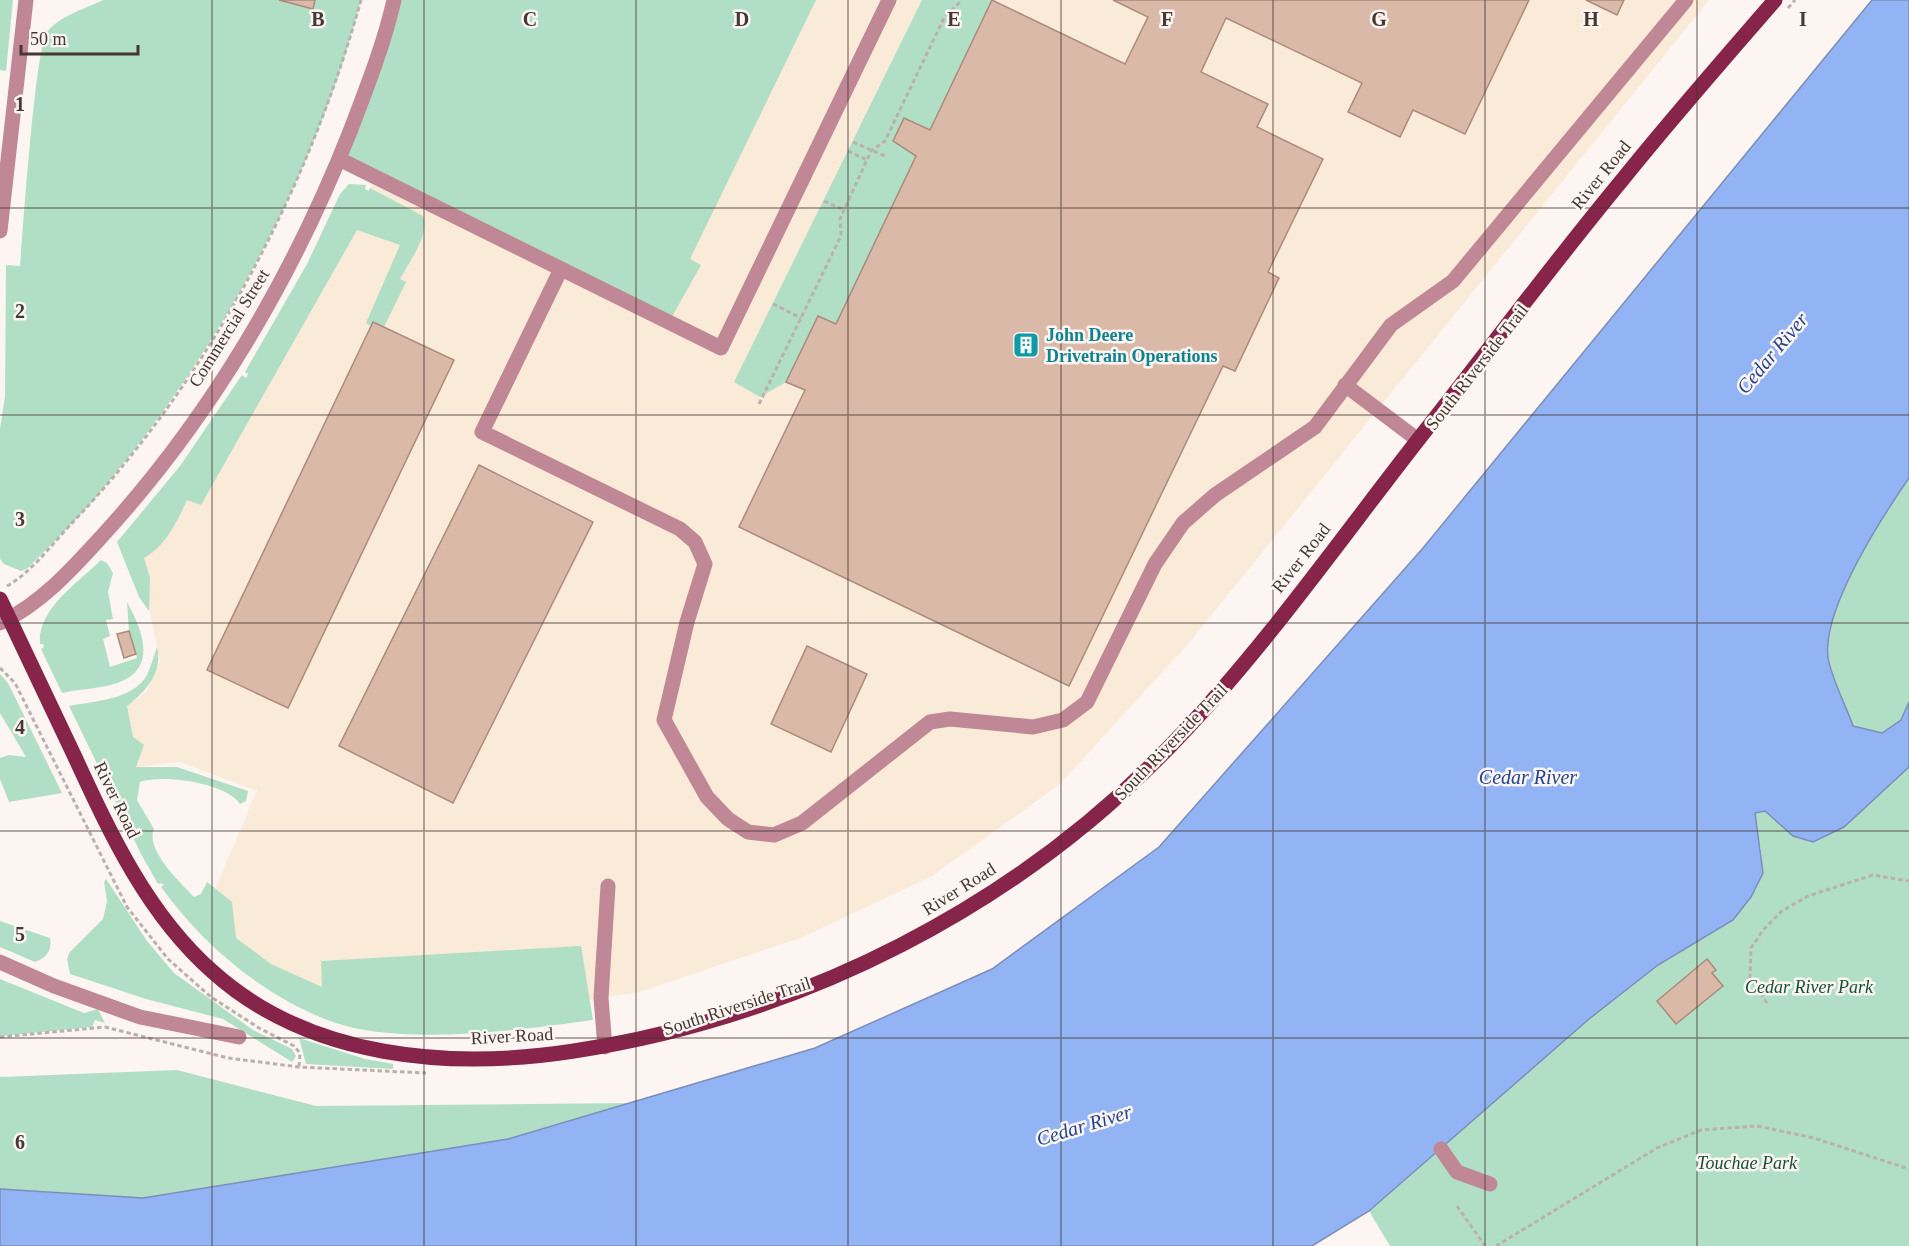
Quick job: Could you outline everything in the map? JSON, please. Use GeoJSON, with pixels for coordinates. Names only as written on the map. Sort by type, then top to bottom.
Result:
{"type":"FeatureCollection","features":[{"type":"Feature","properties":{"kind":"main road","name":"River Road"},"geometry":{"type":"LineString","coordinates":[[0,599],[5,621],[115,843],[159,914],[222,979],[268,1012],[339,1042],[407,1056],[497,1061],[605,1047],[722,1018],[804,990],[865,964],[961,912],[1052,851],[1135,781],[1211,702],[1621,180],[1781,4]]}},
{"type":"Feature","properties":{"kind":"street"},"geometry":{"type":"LineString","coordinates":[[0,231],[26,0]]}},
{"type":"Feature","properties":{"kind":"street","name":"Commercial Street"},"geometry":{"type":"LineString","coordinates":[[5,621],[41,597],[129,507],[211,396],[258,324],[297,254],[339,159],[369,81],[394,0]]}},
{"type":"Feature","properties":{"kind":"street"},"geometry":{"type":"LineString","coordinates":[[339,159],[722,348],[889,0]]}},
{"type":"Feature","properties":{"kind":"street"},"geometry":{"type":"LineString","coordinates":[[561,269],[482,432],[680,529],[695,542],[705,564],[687,622],[664,720],[707,797],[728,819],[748,832],[774,835],[802,823],[930,722],[950,719],[1034,727],[1063,720],[1086,702],[1155,564],[1183,523],[1215,495],[1315,427],[1391,325],[1453,281],[1686,0]]}},
{"type":"Feature","properties":{"kind":"street"},"geometry":{"type":"LineString","coordinates":[[1345,385],[1418,440]]}},
{"type":"Feature","properties":{"kind":"street"},"geometry":{"type":"LineString","coordinates":[[605,1047],[601,998],[609,885]]}},
{"type":"Feature","properties":{"kind":"street"},"geometry":{"type":"LineString","coordinates":[[0,962],[54,986],[140,1017],[239,1037]]}},
{"type":"Feature","properties":{"kind":"street"},"geometry":{"type":"LineString","coordinates":[[1441,1149],[1457,1172],[1490,1184]]}},
{"type":"Feature","properties":{"kind":"path"},"geometry":{"type":"LineString","coordinates":[[0,590],[28,568],[96,497],[161,414],[219,329],[270,234],[317,131],[361,0]]}},
{"type":"Feature","properties":{"kind":"path"},"geometry":{"type":"LineString","coordinates":[[759,404],[841,236],[840,219],[871,151],[885,141],[944,18],[962,0]]}},
{"type":"Feature","properties":{"kind":"path"},"geometry":{"type":"LineString","coordinates":[[1781,4],[1795,0]]}},
{"type":"Feature","properties":{"kind":"path"},"geometry":{"type":"LineString","coordinates":[[852,142],[885,156]]}},
{"type":"Feature","properties":{"kind":"path"},"geometry":{"type":"LineString","coordinates":[[848,151],[867,160]]}},
{"type":"Feature","properties":{"kind":"path"},"geometry":{"type":"LineString","coordinates":[[824,201],[844,210]]}},
{"type":"Feature","properties":{"kind":"path"},"geometry":{"type":"LineString","coordinates":[[773,304],[801,318]]}},
{"type":"Feature","properties":{"kind":"path"},"geometry":{"type":"LineString","coordinates":[[1767,1003],[1750,978],[1751,948],[1763,930],[1782,911],[1808,896],[1873,875],[1909,881]]}},
{"type":"Feature","properties":{"kind":"path"},"geometry":{"type":"LineString","coordinates":[[0,1037],[105,1027],[228,1058],[299,1067],[428,1073]]}},
{"type":"Feature","properties":{"kind":"path"},"geometry":{"type":"LineString","coordinates":[[1496,1246],[1657,1148],[1701,1130],[1756,1126],[1814,1138],[1909,1169]]}},
{"type":"Feature","properties":{"kind":"path"},"geometry":{"type":"LineString","coordinates":[[1457,1206],[1485,1246]]}},
{"type":"Feature","properties":{"kind":"shaded area"},"geometry":{"type":"Polygon","coordinates":[[[427,0],[1709,0],[1188,644],[1060,784],[932,876],[803,937],[639,992],[511,1012],[322,1000],[201,922],[257,791],[180,762],[135,767],[127,706],[147,691],[160,661],[138,556],[244,427],[388,155],[427,0]]]}},
{"type":"Feature","properties":{"kind":"green space"},"geometry":{"type":"Polygon","coordinates":[[[0,0],[13,0],[6,71],[0,70],[0,0]]]}},
{"type":"Feature","properties":{"kind":"green space"},"geometry":{"type":"Polygon","coordinates":[[[103,0],[361,0],[341,67],[317,133],[256,263],[220,325],[182,385],[97,496],[28,568],[21,571],[4,564],[0,559],[0,429],[5,396],[6,265],[20,266],[34,105],[38,71],[47,32],[65,17],[103,0]]]}},
{"type":"Feature","properties":{"kind":"green space"},"geometry":{"type":"Polygon","coordinates":[[[394,0],[816,0],[690,259],[701,265],[669,322],[339,159],[394,0]]]}},
{"type":"Feature","properties":{"kind":"green space"},"geometry":{"type":"Polygon","coordinates":[[[922,0],[992,0],[930,130],[905,118],[893,140],[916,156],[836,324],[818,316],[786,382],[760,397],[734,382],[922,0]]]}},
{"type":"Feature","properties":{"kind":"green space"},"geometry":{"type":"Polygon","coordinates":[[[349,184],[366,185],[365,189],[369,191],[370,188],[423,216],[424,231],[421,240],[400,279],[406,282],[384,327],[374,322],[371,326],[366,323],[400,245],[357,230],[201,505],[187,500],[164,540],[144,558],[150,578],[149,611],[139,597],[117,542],[180,466],[242,375],[246,378],[248,374],[245,372],[307,264],[340,194],[349,184]]]}},
{"type":"Feature","properties":{"kind":"green space"},"geometry":{"type":"Polygon","coordinates":[[[1909,478],[1909,702],[1901,720],[1882,733],[1853,726],[1827,657],[1828,637],[1843,590],[1856,564],[1869,539],[1909,478]]]}},
{"type":"Feature","properties":{"kind":"green space"},"geometry":{"type":"Polygon","coordinates":[[[101,560],[107,563],[113,573],[108,592],[113,619],[106,620],[110,636],[103,639],[110,667],[137,658],[129,631],[127,602],[142,637],[142,660],[137,670],[128,678],[114,684],[62,693],[41,649],[44,647],[40,644],[41,631],[52,608],[101,560]]]}},
{"type":"Feature","properties":{"kind":"green space"},"geometry":{"type":"Polygon","coordinates":[[[157,647],[158,665],[151,681],[127,706],[133,737],[144,745],[136,767],[177,767],[248,791],[246,801],[240,804],[233,797],[209,786],[178,780],[151,780],[140,782],[137,800],[154,829],[153,837],[159,856],[194,897],[201,894],[207,882],[232,902],[236,938],[271,964],[322,987],[321,961],[581,946],[593,1020],[460,1034],[425,1035],[358,1029],[330,1021],[305,1010],[258,983],[236,966],[215,948],[178,909],[161,887],[164,885],[158,884],[69,706],[101,701],[132,690],[147,675],[157,647]]]}},
{"type":"Feature","properties":{"kind":"green space"},"geometry":{"type":"Polygon","coordinates":[[[0,674],[8,683],[62,793],[9,802],[0,779],[0,758],[9,755],[26,757],[0,713],[0,674]]]}},
{"type":"Feature","properties":{"kind":"green space","name":"Cedar River Park"},"geometry":{"type":"Polygon","coordinates":[[[1909,767],[1909,1246],[1390,1246],[1369,1211],[1589,1019],[1658,965],[1733,920],[1761,849],[1755,830],[1755,813],[1765,811],[1775,821],[1844,827],[1909,767]]]}},
{"type":"Feature","properties":{"kind":"green space"},"geometry":{"type":"Polygon","coordinates":[[[106,879],[147,941],[174,973],[253,1030],[292,1049],[296,1056],[292,1062],[223,1019],[146,999],[70,974],[67,959],[69,953],[103,919],[107,901],[104,882],[106,879]]]}},
{"type":"Feature","properties":{"kind":"green space"},"geometry":{"type":"Polygon","coordinates":[[[0,921],[50,938],[48,953],[35,962],[0,947],[0,921]]]}},
{"type":"Feature","properties":{"kind":"green space"},"geometry":{"type":"Polygon","coordinates":[[[0,979],[84,1013],[98,1009],[105,1023],[95,1020],[92,1027],[0,1036],[0,979]]]}},
{"type":"Feature","properties":{"kind":"green space"},"geometry":{"type":"Polygon","coordinates":[[[299,1038],[365,1059],[393,1064],[393,1069],[306,1064],[299,1038]]]}},
{"type":"Feature","properties":{"kind":"green space"},"geometry":{"type":"Polygon","coordinates":[[[177,1070],[316,1106],[629,1103],[508,1139],[143,1198],[0,1189],[0,1077],[177,1070]]]}},
{"type":"Feature","properties":{"kind":"water","name":"Cedar River"},"geometry":{"type":"Polygon","coordinates":[[[1872,0],[1909,0],[1909,478],[1870,539],[1844,590],[1834,614],[1828,657],[1835,682],[1853,726],[1882,733],[1901,720],[1909,702],[1909,767],[1844,827],[1813,842],[1793,836],[1765,811],[1755,813],[1763,873],[1751,897],[1733,920],[1658,965],[1589,1019],[1369,1211],[1312,1246],[0,1246],[0,1189],[143,1198],[508,1139],[815,1048],[992,969],[1159,847],[1423,548],[1872,0]]]}},
{"type":"Feature","properties":{"kind":"building"},"geometry":{"type":"Polygon","coordinates":[[[279,0],[315,0],[313,9],[279,0]]]}},
{"type":"Feature","properties":{"kind":"building","name":"John Deere Drivetrain Operations"},"geometry":{"type":"Polygon","coordinates":[[[992,0],[1125,64],[1148,17],[1113,0],[1529,0],[1465,134],[1413,110],[1400,137],[1348,112],[1362,83],[1226,18],[1201,72],[1268,104],[1257,127],[1323,159],[1268,272],[1279,278],[1235,371],[1223,366],[1069,686],[739,527],[805,390],[786,382],[818,316],[836,324],[916,156],[893,141],[904,118],[930,130],[992,0]]]}},
{"type":"Feature","properties":{"kind":"building"},"geometry":{"type":"Polygon","coordinates":[[[1586,0],[1624,0],[1617,15],[1586,0]]]}},
{"type":"Feature","properties":{"kind":"building"},"geometry":{"type":"Polygon","coordinates":[[[373,322],[454,360],[288,708],[207,670],[373,322]]]}},
{"type":"Feature","properties":{"kind":"building"},"geometry":{"type":"Polygon","coordinates":[[[479,465],[593,522],[453,803],[339,746],[479,465]]]}},
{"type":"Feature","properties":{"kind":"building"},"geometry":{"type":"Polygon","coordinates":[[[129,631],[136,654],[124,658],[117,634],[129,631]]]}},
{"type":"Feature","properties":{"kind":"building"},"geometry":{"type":"Polygon","coordinates":[[[807,646],[867,674],[831,752],[771,724],[807,646]]]}},
{"type":"Feature","properties":{"kind":"building"},"geometry":{"type":"Polygon","coordinates":[[[1707,959],[1716,970],[1712,973],[1723,986],[1676,1024],[1657,1001],[1707,959]]]}},
{"type":"Feature","properties":{"kind":"place","name":"John Deere Drivetrain Operations"},"geometry":{"type":"Point","coordinates":[1026,345]}},
{"type":"Feature","properties":{"kind":"park label","name":"Touchae Park"},"geometry":{"type":"Point","coordinates":[1747,1163]}}]}
